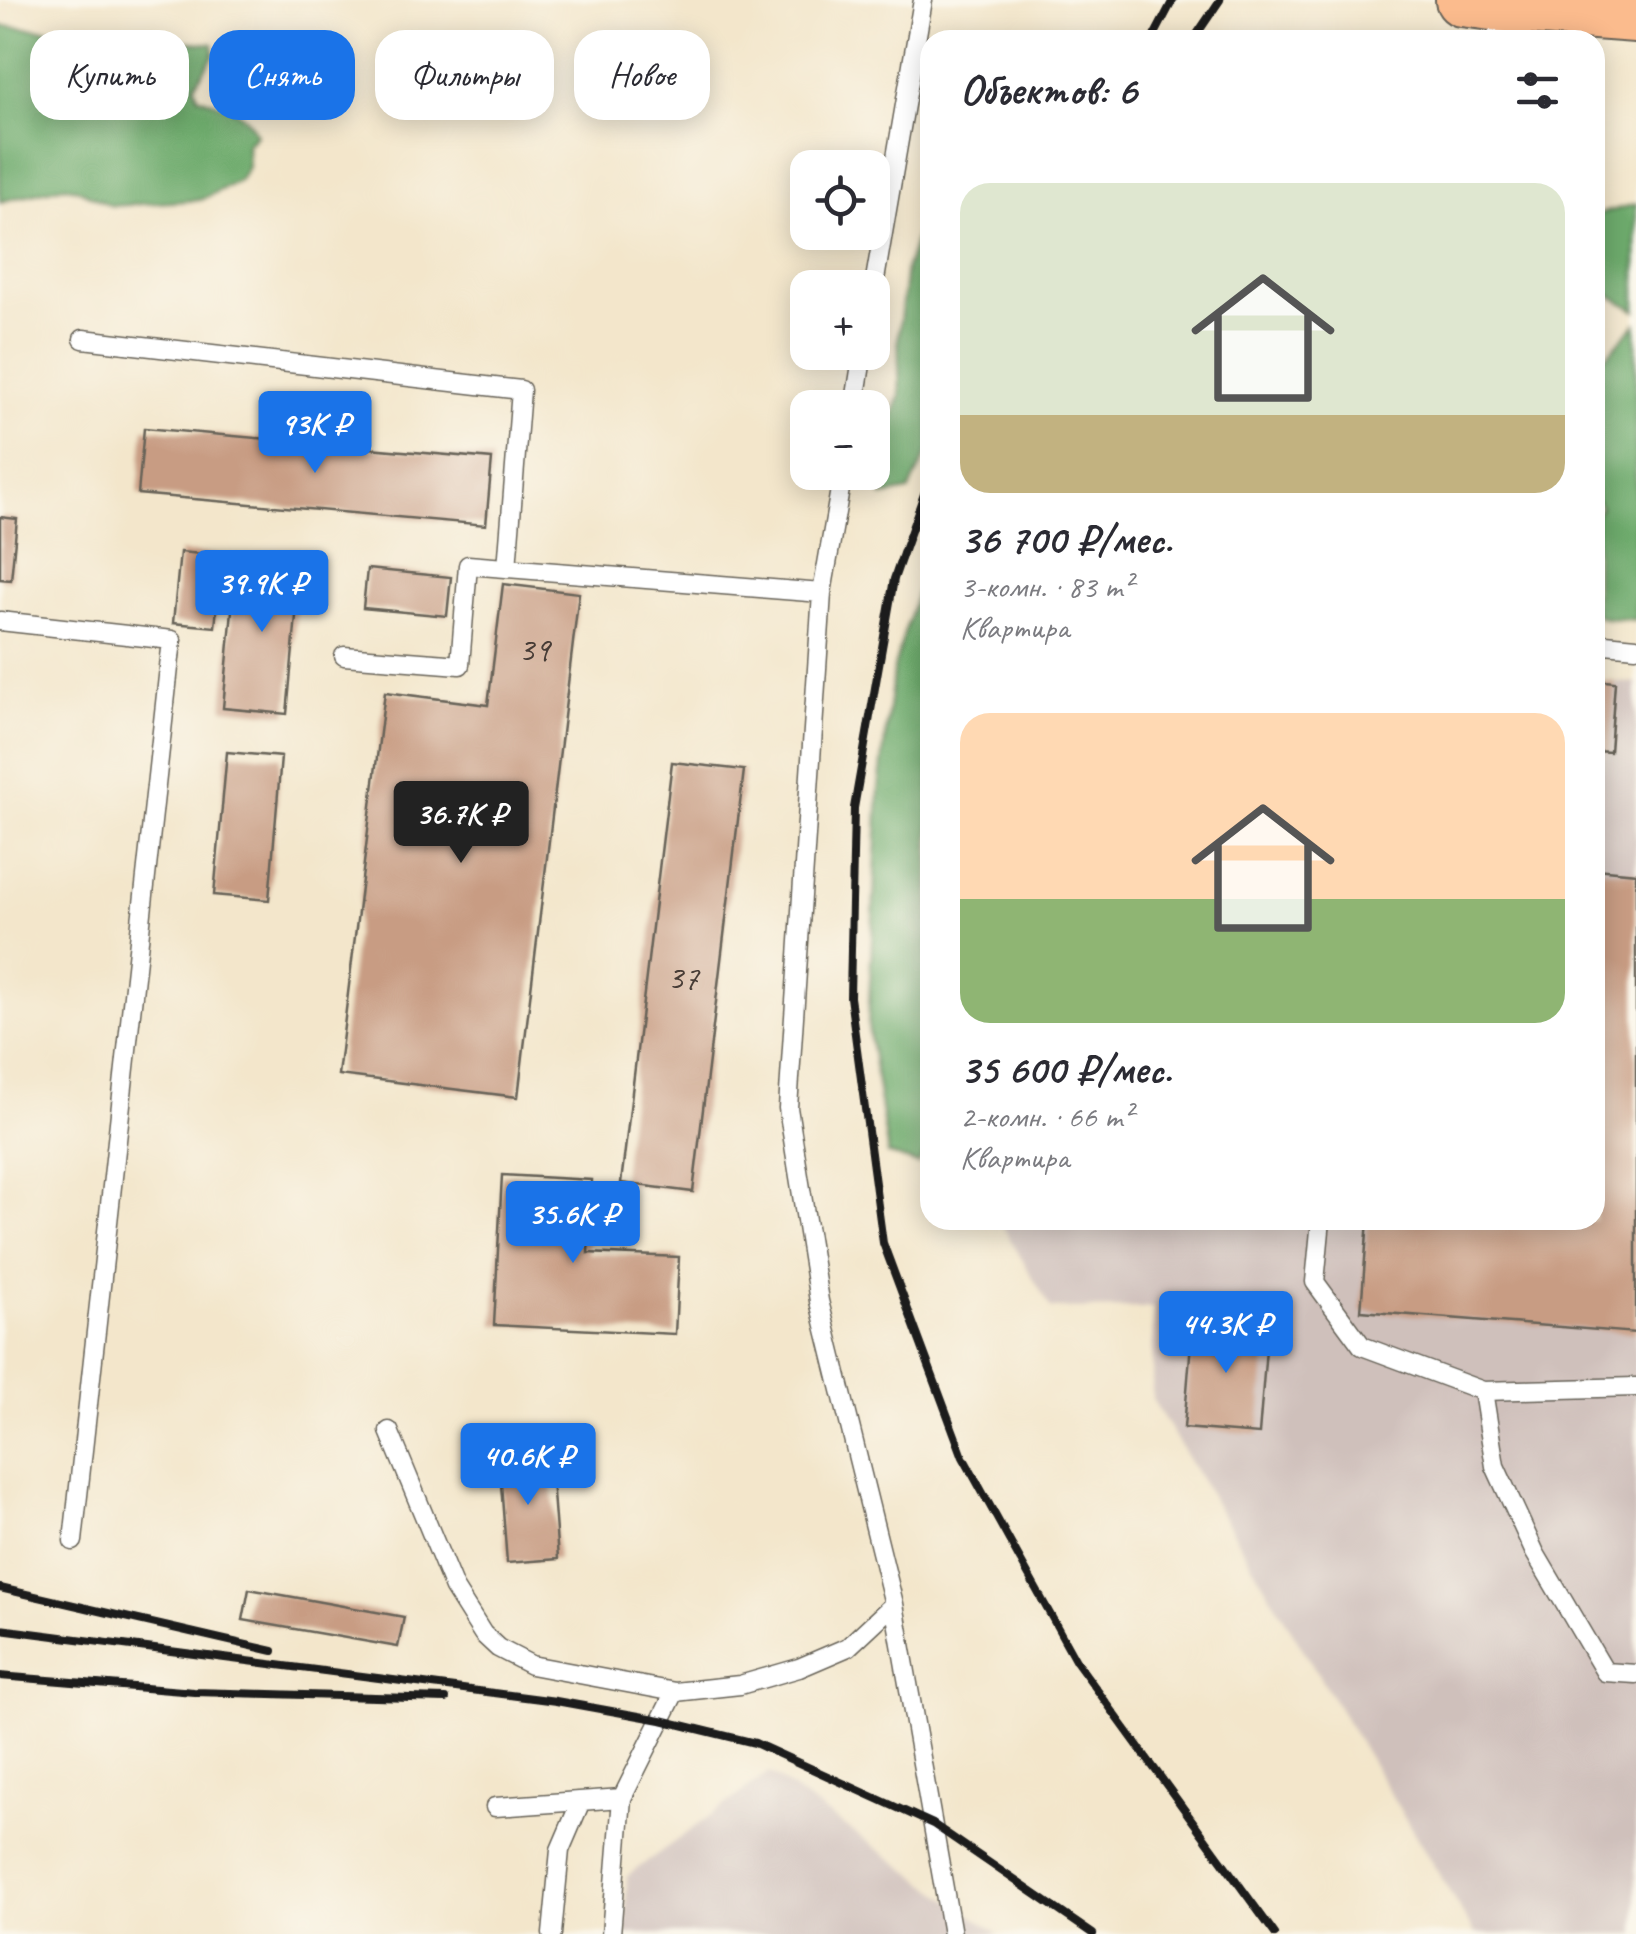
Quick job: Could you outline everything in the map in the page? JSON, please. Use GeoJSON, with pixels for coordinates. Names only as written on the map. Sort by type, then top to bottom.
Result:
{"type":"FeatureCollection","features":[{"type":"Feature","properties":{"kind":"main road"},"geometry":{"type":"LineString","coordinates":[[1462,0],[1505,24],[1636,16]]}},
{"type":"Feature","properties":{"kind":"lane"},"geometry":{"type":"LineString","coordinates":[[877,270],[923,0]]}},
{"type":"Feature","properties":{"kind":"lane"},"geometry":{"type":"LineString","coordinates":[[82,339],[521,390],[507,568]]}},
{"type":"Feature","properties":{"kind":"lane"},"geometry":{"type":"LineString","coordinates":[[840,490],[822,593],[788,1108],[819,1302],[894,1604],[952,1934]]}},
{"type":"Feature","properties":{"kind":"lane"},"geometry":{"type":"LineString","coordinates":[[344,656],[460,665],[468,565],[822,593]]}},
{"type":"Feature","properties":{"kind":"lane"},"geometry":{"type":"LineString","coordinates":[[0,621],[172,640],[74,1542]]}},
{"type":"Feature","properties":{"kind":"lane"},"geometry":{"type":"LineString","coordinates":[[1605,644],[1636,647]]}},
{"type":"Feature","properties":{"kind":"lane"},"geometry":{"type":"LineString","coordinates":[[1321,1230],[1315,1282],[1362,1346],[1483,1391],[1636,1387]]}},
{"type":"Feature","properties":{"kind":"lane"},"geometry":{"type":"LineString","coordinates":[[1483,1391],[1495,1466],[1535,1553],[1605,1672],[1636,1674]]}},
{"type":"Feature","properties":{"kind":"lane"},"geometry":{"type":"LineString","coordinates":[[389,1432],[454,1588],[482,1634],[498,1648],[531,1665],[675,1692],[740,1684],[798,1668],[848,1647],[894,1604]]}},
{"type":"Feature","properties":{"kind":"lane"},"geometry":{"type":"LineString","coordinates":[[611,1934],[622,1798],[675,1692]]}},
{"type":"Feature","properties":{"kind":"lane"},"geometry":{"type":"LineString","coordinates":[[494,1807],[622,1798]]}},
{"type":"Feature","properties":{"kind":"lane"},"geometry":{"type":"LineString","coordinates":[[552,1934],[560,1850],[581,1800]]}},
{"type":"Feature","properties":{"kind":"shaded area"},"geometry":{"type":"Polygon","coordinates":[[[1615,682],[1636,683],[1636,1934],[1475,1934],[1152,1399],[1153,1308],[1051,1309],[1005,1230],[1605,1230],[1605,751],[1610,751],[1615,682]]]}},
{"type":"Feature","properties":{"kind":"shaded area"},"geometry":{"type":"Polygon","coordinates":[[[769,1773],[999,1934],[625,1934],[627,1876],[769,1773]]]}},
{"type":"Feature","properties":{"kind":"green space"},"geometry":{"type":"Polygon","coordinates":[[[0,26],[47,30],[30,30],[30,120],[189,120],[189,42],[209,44],[209,63],[195,85],[198,96],[209,100],[209,120],[248,120],[256,135],[247,144],[248,167],[239,181],[200,200],[112,206],[64,186],[0,202],[0,26]]]}},
{"type":"Feature","properties":{"kind":"green space"},"geometry":{"type":"Polygon","coordinates":[[[1636,204],[1636,311],[1605,293],[1605,212],[1636,204]]]}},
{"type":"Feature","properties":{"kind":"green space"},"geometry":{"type":"Polygon","coordinates":[[[920,225],[920,468],[909,491],[882,496],[880,490],[890,490],[890,421],[900,397],[898,339],[906,268],[920,225]]]}},
{"type":"Feature","properties":{"kind":"green space"},"geometry":{"type":"Polygon","coordinates":[[[1636,324],[1636,620],[1605,618],[1606,356],[1636,324]]]}},
{"type":"Feature","properties":{"kind":"green space"},"geometry":{"type":"Polygon","coordinates":[[[920,581],[918,1164],[888,1154],[868,1026],[879,787],[894,667],[920,581]]]}},
{"type":"Feature","properties":{"kind":"building"},"geometry":{"type":"Polygon","coordinates":[[[144,428],[492,459],[486,525],[138,494],[144,428]]]}},
{"type":"Feature","properties":{"kind":"building"},"geometry":{"type":"Polygon","coordinates":[[[0,517],[17,519],[11,580],[0,579],[0,517]]]}},
{"type":"Feature","properties":{"kind":"building"},"geometry":{"type":"Polygon","coordinates":[[[180,552],[222,556],[215,627],[173,623],[180,552]]]}},
{"type":"Feature","properties":{"kind":"building"},"geometry":{"type":"Polygon","coordinates":[[[237,556],[301,561],[287,714],[223,708],[237,556]]]}},
{"type":"Feature","properties":{"kind":"building"},"geometry":{"type":"Polygon","coordinates":[[[367,569],[451,577],[447,616],[363,608],[367,569]]]}},
{"type":"Feature","properties":{"kind":"building"},"geometry":{"type":"Polygon","coordinates":[[[503,584],[579,593],[518,1097],[338,1075],[385,692],[488,705],[503,584]]]}},
{"type":"Feature","properties":{"kind":"building"},"geometry":{"type":"Polygon","coordinates":[[[1605,681],[1615,682],[1610,752],[1605,752],[1605,681]]]}},
{"type":"Feature","properties":{"kind":"building"},"geometry":{"type":"Polygon","coordinates":[[[227,752],[281,757],[269,900],[214,895],[227,752]]]}},
{"type":"Feature","properties":{"kind":"building"},"geometry":{"type":"Polygon","coordinates":[[[672,762],[744,770],[693,1192],[621,1183],[672,762]]]}},
{"type":"Feature","properties":{"kind":"building"},"geometry":{"type":"Polygon","coordinates":[[[1605,870],[1636,873],[1636,1333],[1361,1311],[1367,1230],[1605,1230],[1605,870]]]}},
{"type":"Feature","properties":{"kind":"building"},"geometry":{"type":"Polygon","coordinates":[[[502,1175],[592,1180],[588,1253],[679,1257],[675,1334],[494,1325],[502,1175]]]}},
{"type":"Feature","properties":{"kind":"building"},"geometry":{"type":"Polygon","coordinates":[[[1193,1318],[1268,1324],[1259,1434],[1184,1428],[1193,1318]]]}},
{"type":"Feature","properties":{"kind":"building"},"geometry":{"type":"Polygon","coordinates":[[[550,1453],[558,1559],[507,1563],[499,1457],[550,1453]]]}},
{"type":"Feature","properties":{"kind":"building"},"geometry":{"type":"Polygon","coordinates":[[[249,1589],[404,1617],[398,1647],[243,1620],[249,1589]]]}},
{"type":"Feature","properties":{"kind":"railway"},"geometry":{"type":"LineString","coordinates":[[1157,30],[1173,0]]}},
{"type":"Feature","properties":{"kind":"railway"},"geometry":{"type":"LineString","coordinates":[[1200,30],[1220,0]]}},
{"type":"Feature","properties":{"kind":"railway"},"geometry":{"type":"LineString","coordinates":[[920,505],[894,579],[854,808],[850,997],[883,1243],[963,1457],[1076,1661],[1275,1934]]}},
{"type":"Feature","properties":{"kind":"railway"},"geometry":{"type":"LineString","coordinates":[[0,1588],[273,1651]]}},
{"type":"Feature","properties":{"kind":"railway"},"geometry":{"type":"LineString","coordinates":[[0,1629],[556,1701],[661,1720],[755,1743],[933,1824],[1093,1934]]}},
{"type":"Feature","properties":{"kind":"railway"},"geometry":{"type":"LineString","coordinates":[[0,1676],[194,1692],[446,1699]]}}]}
